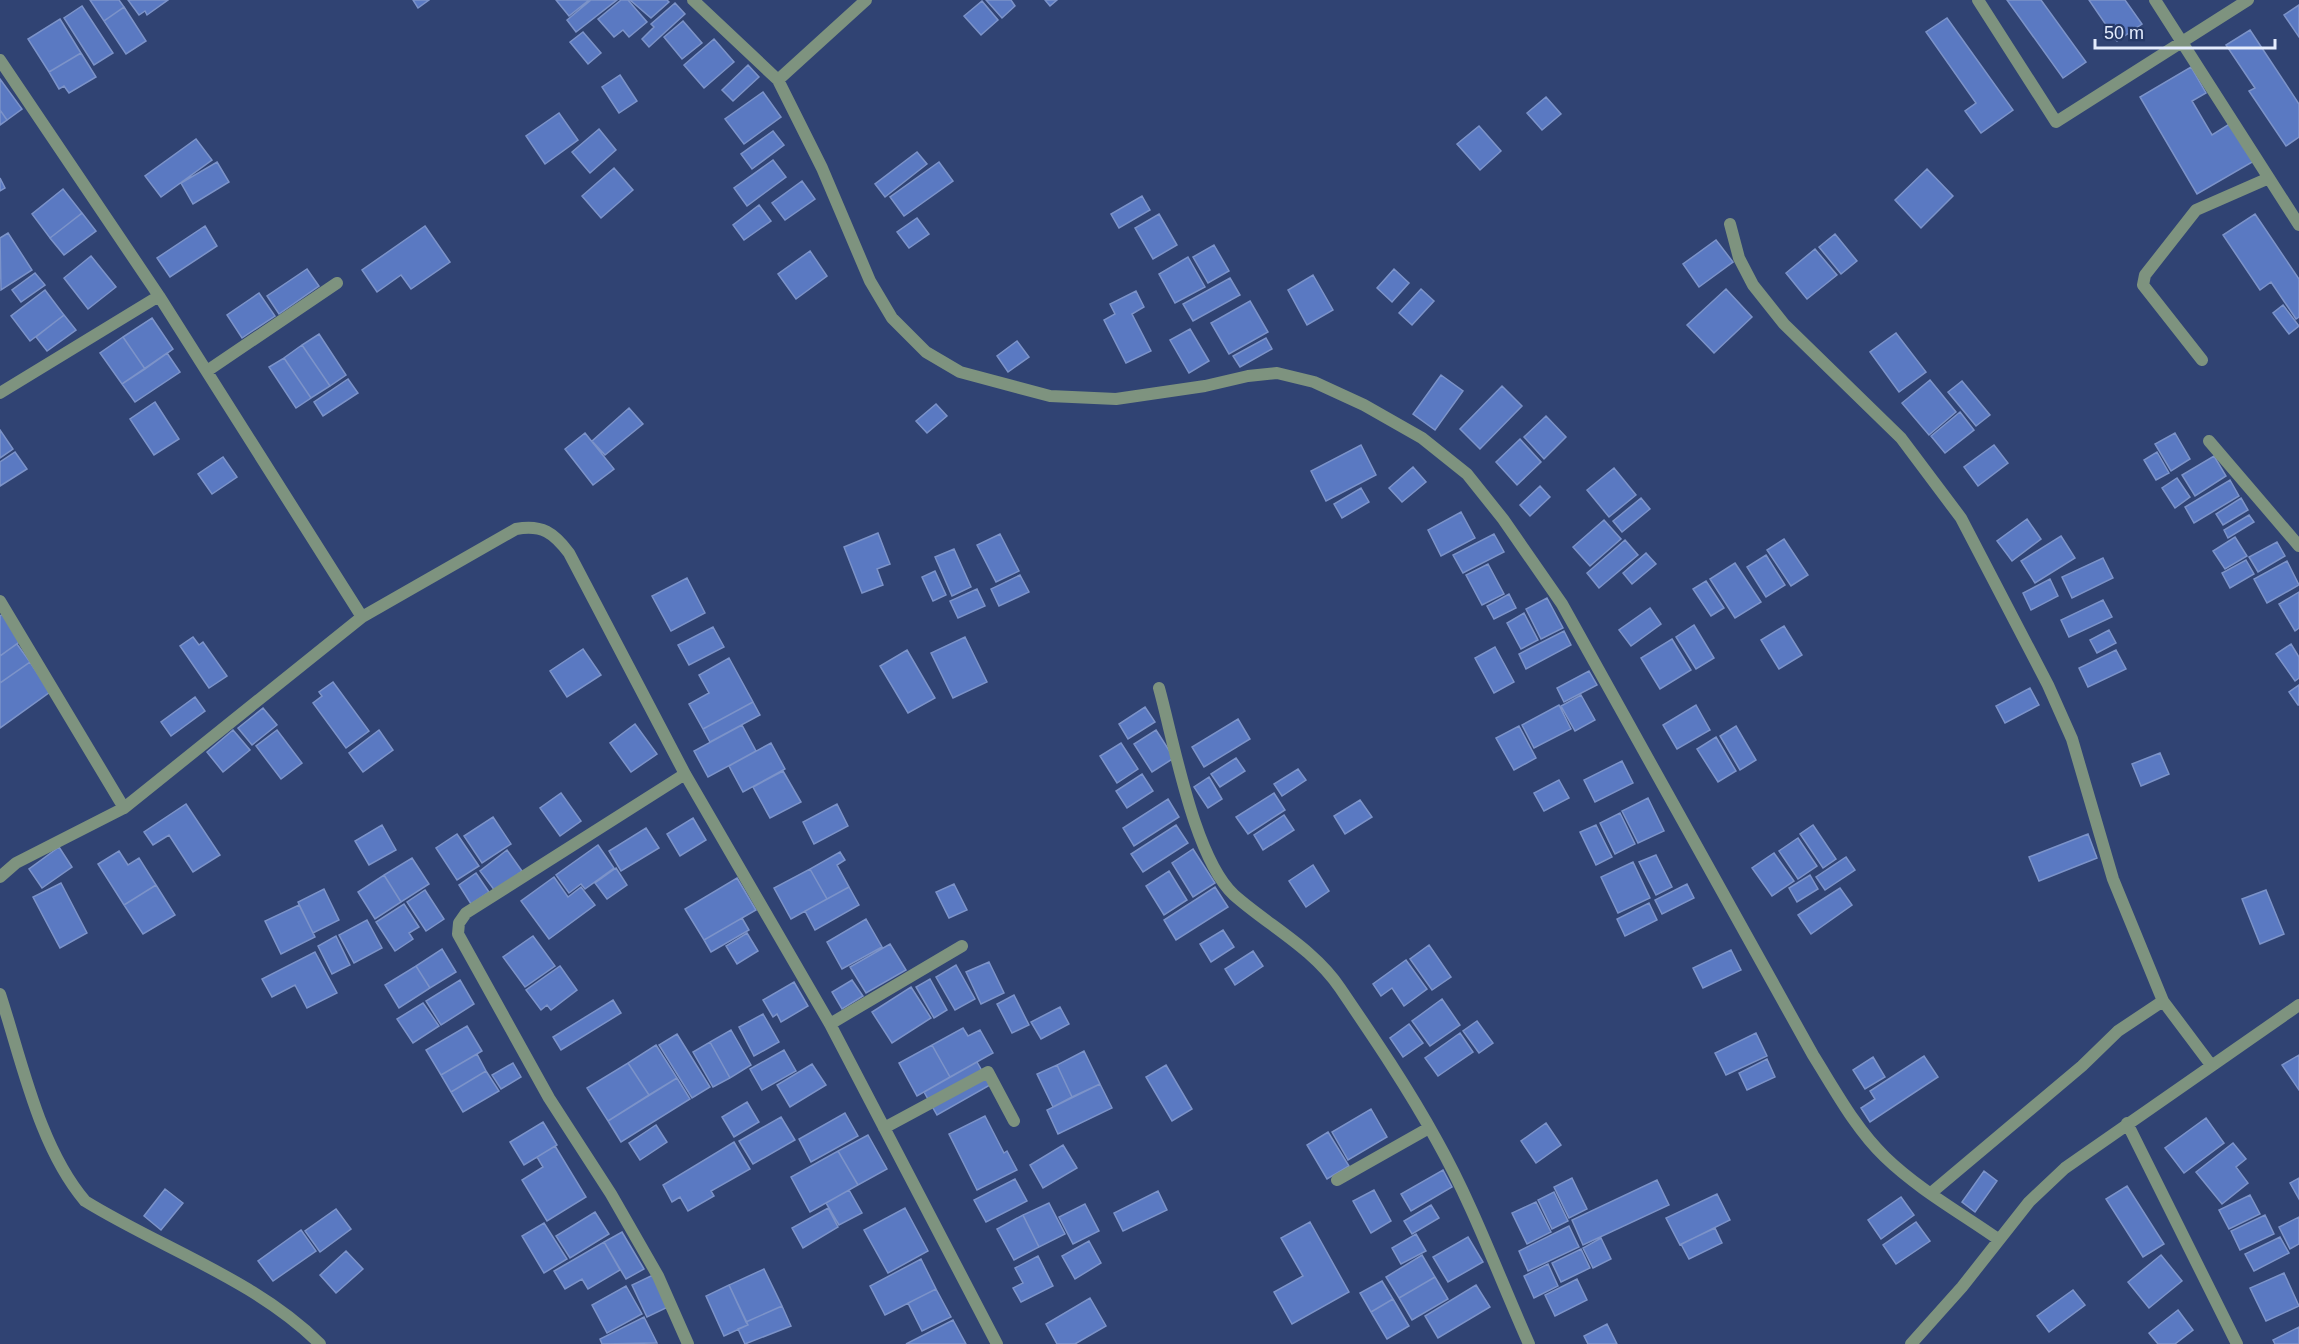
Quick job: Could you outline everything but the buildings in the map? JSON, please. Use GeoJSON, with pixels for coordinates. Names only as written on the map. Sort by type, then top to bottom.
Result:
{"type":"FeatureCollection","features":[{"type":"Feature","properties":{"kind":"street"},"geometry":{"type":"LineString","coordinates":[[693,0],[778,80],[822,168],[870,281],[892,318],[926,352],[960,372],[1050,396],[1116,399],[1277,373],[1314,382],[1364,405],[1422,438],[1467,474],[1503,519],[1562,604],[1808,1045],[1857,1124],[1886,1158],[1931,1193],[1998,1239]]}},
{"type":"Feature","properties":{"kind":"street"},"geometry":{"type":"LineString","coordinates":[[778,80],[866,0]]}},
{"type":"Feature","properties":{"kind":"street"},"geometry":{"type":"LineString","coordinates":[[1978,0],[2056,123],[2248,0]]}},
{"type":"Feature","properties":{"kind":"street"},"geometry":{"type":"LineString","coordinates":[[2155,0],[2299,225]]}},
{"type":"Feature","properties":{"kind":"street"},"geometry":{"type":"LineString","coordinates":[[0,60],[159,296],[362,616]]}},
{"type":"Feature","properties":{"kind":"street"},"geometry":{"type":"LineString","coordinates":[[2202,360],[2143,285],[2145,275],[2196,210],[2269,178]]}},
{"type":"Feature","properties":{"kind":"street"},"geometry":{"type":"LineString","coordinates":[[1730,224],[1739,258],[1753,285],[1784,324],[1901,438],[1961,518],[2048,685],[2072,738],[2113,879],[2163,1001],[2211,1065]]}},
{"type":"Feature","properties":{"kind":"street"},"geometry":{"type":"LineString","coordinates":[[207,371],[337,283]]}},
{"type":"Feature","properties":{"kind":"street"},"geometry":{"type":"LineString","coordinates":[[0,393],[159,296]]}},
{"type":"Feature","properties":{"kind":"street"},"geometry":{"type":"LineString","coordinates":[[2210,441],[2299,546]]}},
{"type":"Feature","properties":{"kind":"street"},"geometry":{"type":"LineString","coordinates":[[0,877],[16,863],[124,808],[362,616],[516,529],[532,526],[545,531],[558,539],[569,553],[685,774],[830,1024],[997,1344]]}},
{"type":"Feature","properties":{"kind":"street"},"geometry":{"type":"LineString","coordinates":[[0,601],[124,808]]}},
{"type":"Feature","properties":{"kind":"street"},"geometry":{"type":"LineString","coordinates":[[1159,688],[1198,834],[1215,870],[1233,894],[1296,942],[1337,984],[1429,1128],[1465,1198],[1529,1344]]}},
{"type":"Feature","properties":{"kind":"street"},"geometry":{"type":"LineString","coordinates":[[685,774],[466,913],[459,923],[458,934],[549,1098],[611,1194],[658,1276],[688,1344]]}},
{"type":"Feature","properties":{"kind":"street"},"geometry":{"type":"LineString","coordinates":[[830,1024],[962,945]]}},
{"type":"Feature","properties":{"kind":"street"},"geometry":{"type":"LineString","coordinates":[[0,994],[55,1156],[70,1184],[85,1201],[264,1301],[320,1344]]}},
{"type":"Feature","properties":{"kind":"street"},"geometry":{"type":"LineString","coordinates":[[1931,1193],[2082,1066],[2118,1031],[2163,1001]]}},
{"type":"Feature","properties":{"kind":"street"},"geometry":{"type":"LineString","coordinates":[[1911,1344],[1962,1287],[2029,1202],[2065,1168],[2211,1065],[2297,1011]]}},
{"type":"Feature","properties":{"kind":"street"},"geometry":{"type":"LineString","coordinates":[[884,1128],[988,1072],[1014,1121]]}},
{"type":"Feature","properties":{"kind":"street"},"geometry":{"type":"LineString","coordinates":[[2127,1124],[2237,1344]]}},
{"type":"Feature","properties":{"kind":"street"},"geometry":{"type":"LineString","coordinates":[[1337,1180],[1429,1128]]}}]}
